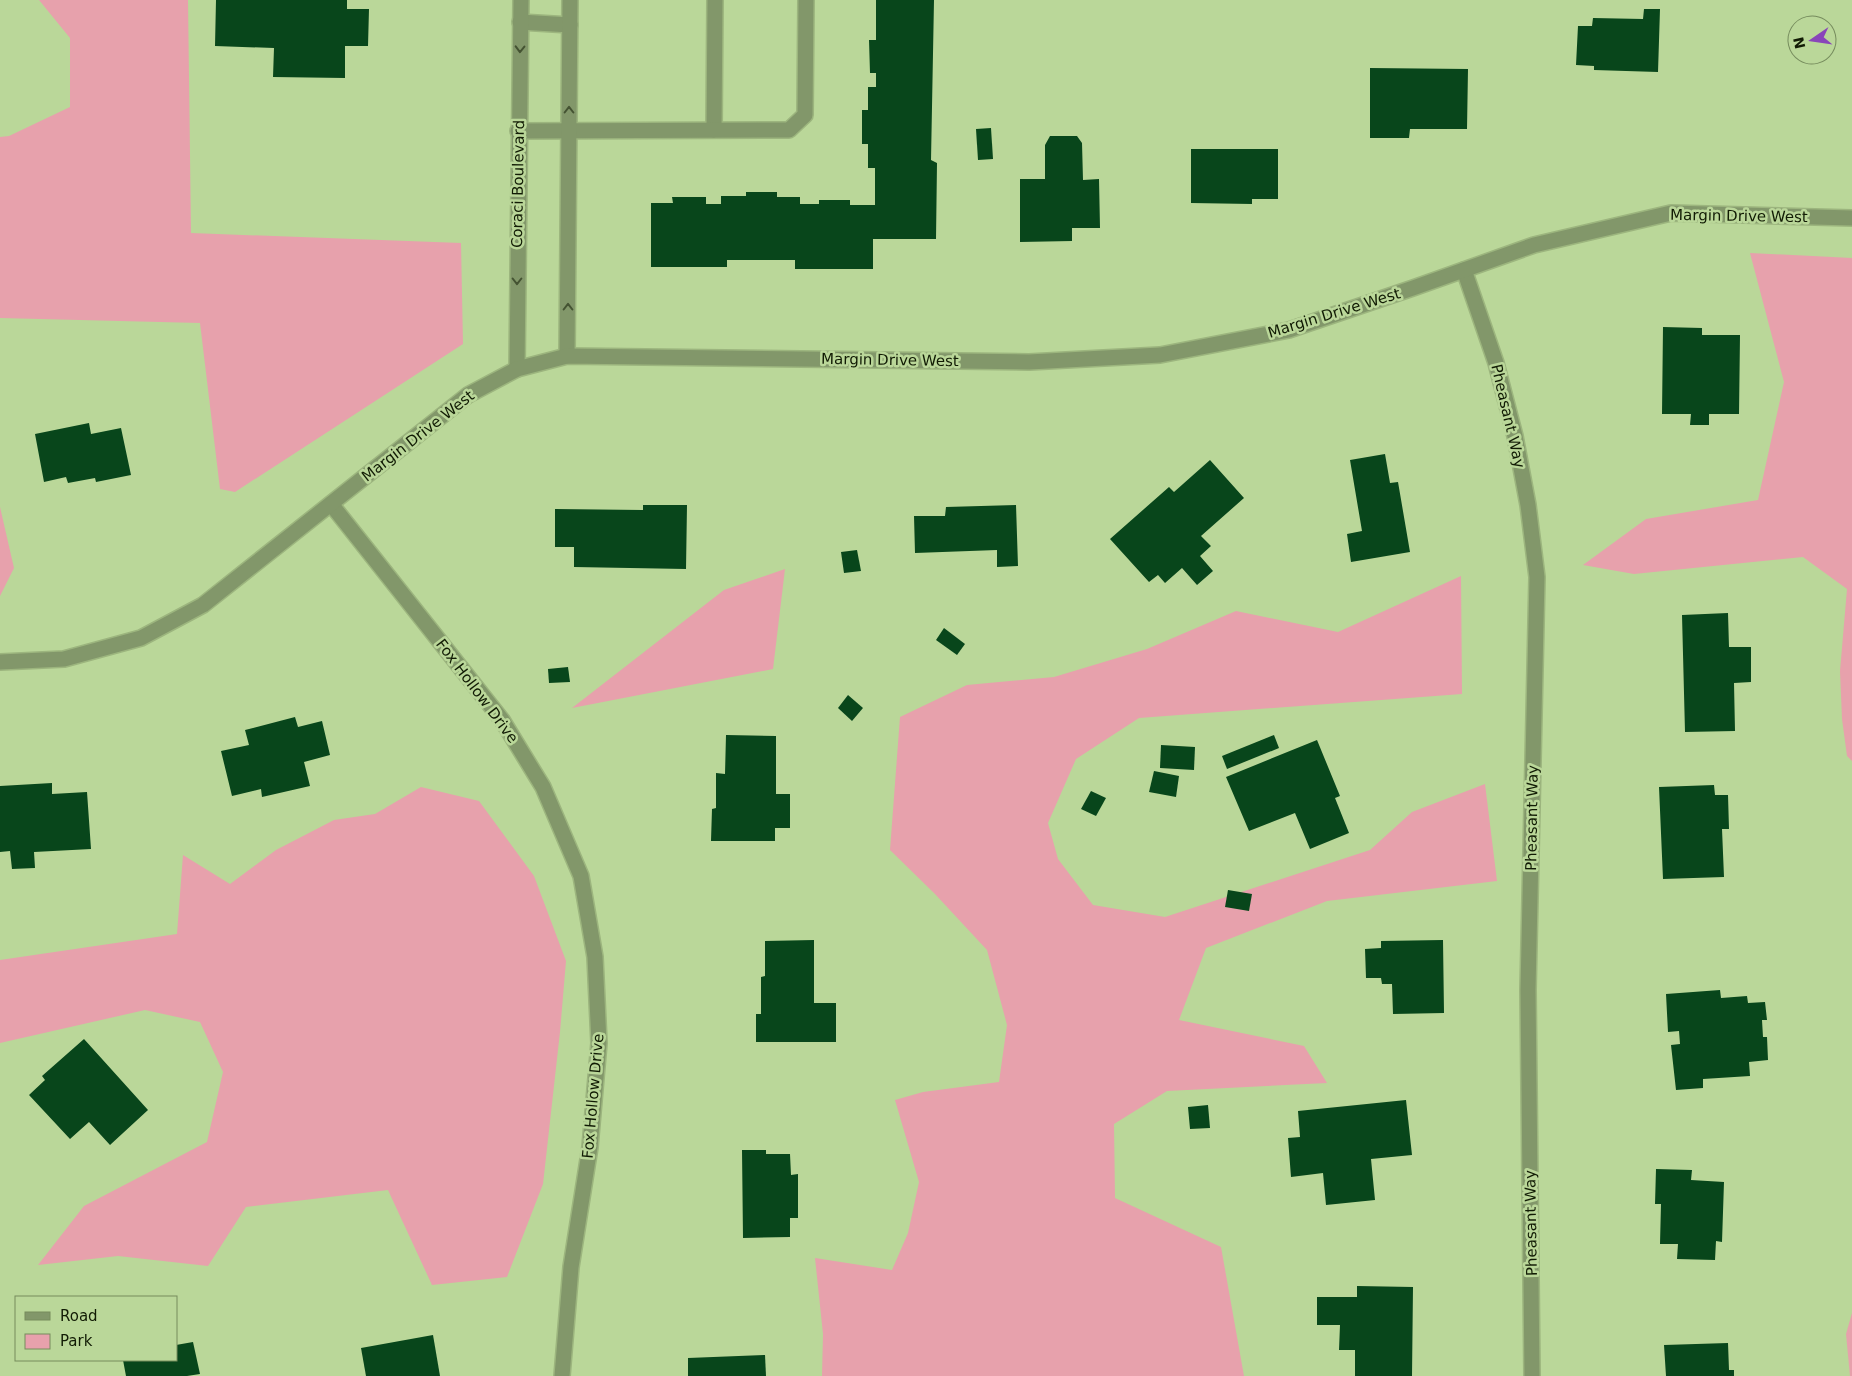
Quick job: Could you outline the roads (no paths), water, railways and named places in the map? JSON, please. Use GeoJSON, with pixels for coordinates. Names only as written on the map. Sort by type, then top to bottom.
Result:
{"type":"FeatureCollection","features":[{"type":"Feature","properties":{"kind":"street","name":"Coraci Boulevard"},"geometry":{"type":"LineString","coordinates":[[516,368],[521,0]]}},
{"type":"Feature","properties":{"kind":"street"},"geometry":{"type":"LineString","coordinates":[[567,356],[570,0]]}},
{"type":"Feature","properties":{"kind":"street"},"geometry":{"type":"LineString","coordinates":[[714,130],[715,0]]}},
{"type":"Feature","properties":{"kind":"street"},"geometry":{"type":"LineString","coordinates":[[518,131],[789,130],[805,115],[806,0]]}},
{"type":"Feature","properties":{"kind":"street"},"geometry":{"type":"LineString","coordinates":[[520,22],[570,25]]}},
{"type":"Feature","properties":{"kind":"street","name":"Margin Drive West"},"geometry":{"type":"LineString","coordinates":[[0,662],[64,659],[141,638],[203,605],[468,395],[516,368],[567,356],[1029,362],[1160,355],[1289,330],[1534,244],[1671,213],[1852,218]]}},
{"type":"Feature","properties":{"kind":"street","name":"Pheasant Way"},"geometry":{"type":"LineString","coordinates":[[1464,270],[1496,363],[1515,436],[1528,504],[1537,577],[1528,990],[1532,1376]]}},
{"type":"Feature","properties":{"kind":"street","name":"Fox Hollow Drive"},"geometry":{"type":"LineString","coordinates":[[331,504],[502,720],[544,787],[581,876],[595,957],[599,1043],[590,1148],[571,1268],[562,1376]]}}]}
